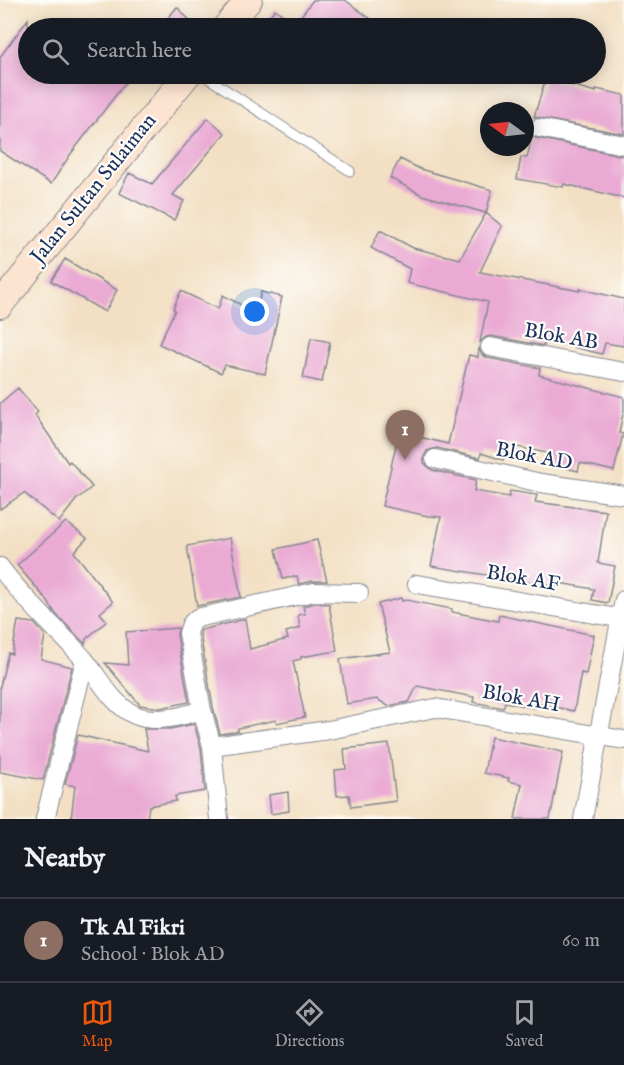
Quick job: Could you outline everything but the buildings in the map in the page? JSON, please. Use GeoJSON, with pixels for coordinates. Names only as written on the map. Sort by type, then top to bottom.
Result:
{"type":"FeatureCollection","features":[{"type":"Feature","properties":{"kind":"main road"},"geometry":{"type":"LineString","coordinates":[[233,18],[248,0]]}},
{"type":"Feature","properties":{"kind":"main road","name":"Jalan Sultan Sulaiman"},"geometry":{"type":"LineString","coordinates":[[0,304],[180,84]]}},
{"type":"Feature","properties":{"kind":"street"},"geometry":{"type":"LineString","coordinates":[[539,128],[624,145]]}},
{"type":"Feature","properties":{"kind":"street","name":"Blok AB"},"geometry":{"type":"LineString","coordinates":[[490,347],[624,372]]}},
{"type":"Feature","properties":{"kind":"street","name":"Blok AD"},"geometry":{"type":"LineString","coordinates":[[435,459],[541,483],[624,495]]}},
{"type":"Feature","properties":{"kind":"street"},"geometry":{"type":"LineString","coordinates":[[0,567],[85,660],[120,705],[134,715],[147,719],[164,718],[202,710]]}},
{"type":"Feature","properties":{"kind":"street","name":"Blok AF"},"geometry":{"type":"LineString","coordinates":[[417,584],[622,619]]}},
{"type":"Feature","properties":{"kind":"street"},"geometry":{"type":"LineString","coordinates":[[219,819],[212,746],[202,710],[188,633],[191,624],[197,618],[314,592],[359,594]]}},
{"type":"Feature","properties":{"kind":"street"},"geometry":{"type":"LineString","coordinates":[[583,819],[624,600]]}},
{"type":"Feature","properties":{"kind":"street"},"geometry":{"type":"LineString","coordinates":[[45,819],[85,660]]}},
{"type":"Feature","properties":{"kind":"street","name":"Blok AH"},"geometry":{"type":"LineString","coordinates":[[212,746],[329,729],[430,708],[624,740]]}},
{"type":"Feature","properties":{"kind":"lane"},"geometry":{"type":"LineString","coordinates":[[217,84],[350,171]]}},
{"type":"Feature","properties":{"kind":"place","name":"Tk Al Fikri"},"geometry":{"type":"Point","coordinates":[405,460]}}]}
